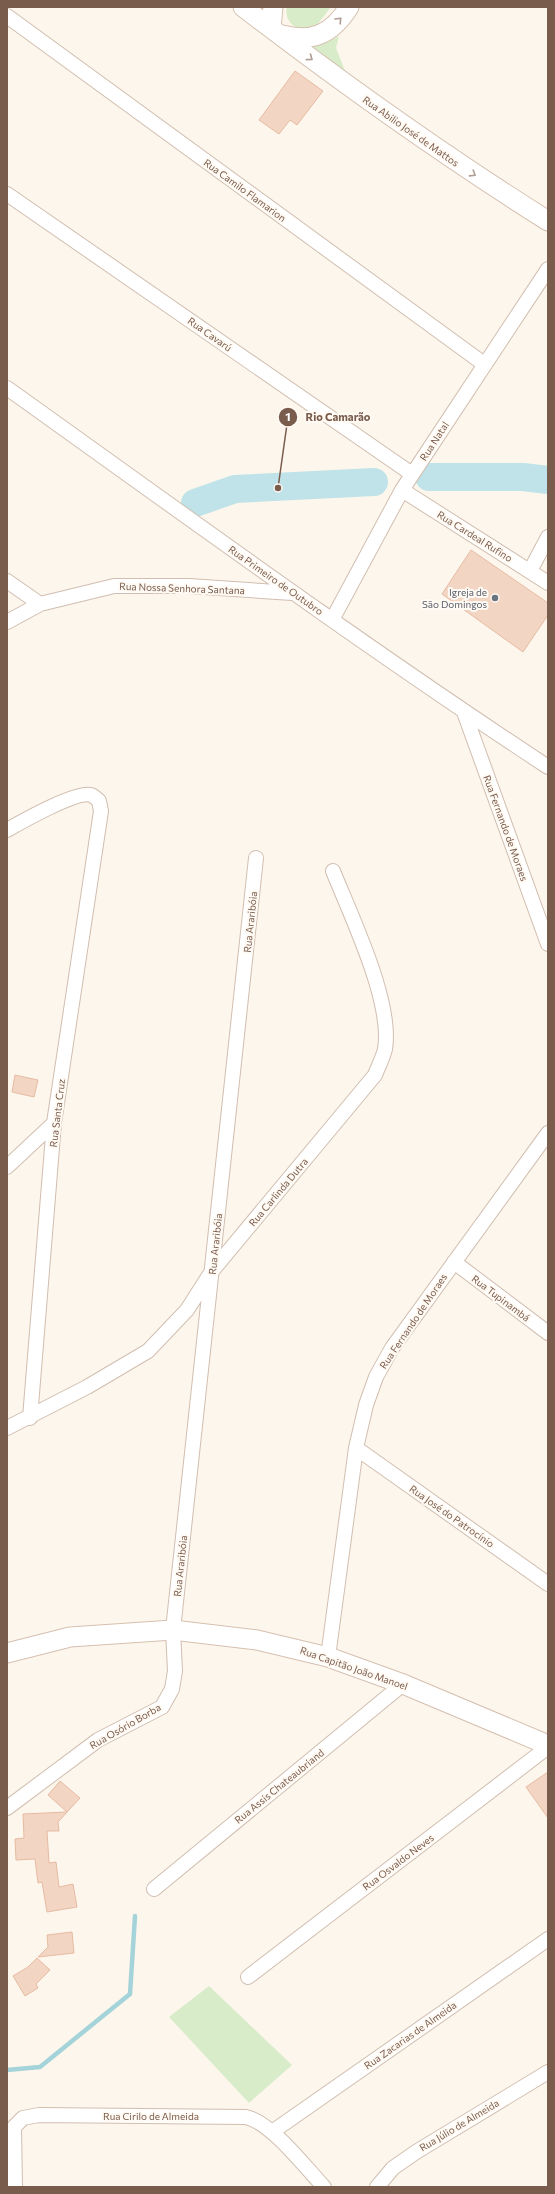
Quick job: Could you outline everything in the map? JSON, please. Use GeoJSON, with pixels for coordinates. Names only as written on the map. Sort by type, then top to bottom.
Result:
{"type":"FeatureCollection","features":[{"type":"Feature","properties":{"kind":"main road","name":"Rua Abilio José de Mattos"},"geometry":{"type":"LineString","coordinates":[[243,7],[275,32],[463,167],[548,221]]}},
{"type":"Feature","properties":{"kind":"main road"},"geometry":{"type":"LineString","coordinates":[[273,7],[275,32],[307,39],[320,36],[340,19],[349,7]]}},
{"type":"Feature","properties":{"kind":"main road","name":"Rua Capitão João Manoel"},"geometry":{"type":"LineString","coordinates":[[7,1653],[70,1637],[173,1630],[256,1640],[328,1657],[403,1684],[548,1746]]}},
{"type":"Feature","properties":{"kind":"street","name":"Rua Camilo Flamarion"},"geometry":{"type":"LineString","coordinates":[[7,16],[484,364]]}},
{"type":"Feature","properties":{"kind":"street","name":"Rua Cavarú"},"geometry":{"type":"LineString","coordinates":[[7,194],[412,474]]}},
{"type":"Feature","properties":{"kind":"street","name":"Rua Natal"},"geometry":{"type":"LineString","coordinates":[[332,620],[402,490],[548,269]]}},
{"type":"Feature","properties":{"kind":"street","name":"Rua Primeiro de Outubro"},"geometry":{"type":"LineString","coordinates":[[7,388],[292,593],[464,712],[548,767]]}},
{"type":"Feature","properties":{"kind":"street","name":"Rua Cardeal Rufino"},"geometry":{"type":"LineString","coordinates":[[402,490],[548,583]]}},
{"type":"Feature","properties":{"kind":"street"},"geometry":{"type":"LineString","coordinates":[[530,571],[548,537]]}},
{"type":"Feature","properties":{"kind":"street"},"geometry":{"type":"LineString","coordinates":[[7,581],[40,604]]}},
{"type":"Feature","properties":{"kind":"street","name":"Rua Nossa Senhora Santana"},"geometry":{"type":"LineString","coordinates":[[7,622],[40,604],[114,586],[189,586],[292,593]]}},
{"type":"Feature","properties":{"kind":"street","name":"Rua Fernando de Moraes"},"geometry":{"type":"LineString","coordinates":[[464,712],[548,944]]}},
{"type":"Feature","properties":{"kind":"street","name":"Rua Santa Cruz"},"geometry":{"type":"LineString","coordinates":[[7,830],[30,816],[79,795],[91,795],[99,801],[101,811],[54,1123],[30,1418]]}},
{"type":"Feature","properties":{"kind":"street","name":"Rua Araribóia"},"geometry":{"type":"LineString","coordinates":[[173,1630],[256,858]]}},
{"type":"Feature","properties":{"kind":"street","name":"Rua Carlinda Dutra"},"geometry":{"type":"LineString","coordinates":[[7,1428],[30,1418],[87,1387],[148,1351],[187,1310],[212,1271],[376,1075],[385,1049],[385,1017],[377,984],[333,871]]}},
{"type":"Feature","properties":{"kind":"street"},"geometry":{"type":"LineString","coordinates":[[7,1167],[54,1123]]}},
{"type":"Feature","properties":{"kind":"street","name":"Rua Fernando de Moraes"},"geometry":{"type":"LineString","coordinates":[[328,1657],[356,1448],[366,1405],[376,1377],[392,1348],[548,1132]]}},
{"type":"Feature","properties":{"kind":"street","name":"Rua Tupinambá"},"geometry":{"type":"LineString","coordinates":[[454,1262],[548,1333]]}},
{"type":"Feature","properties":{"kind":"street","name":"Rua José do Patrocínio"},"geometry":{"type":"LineString","coordinates":[[356,1448],[548,1584]]}},
{"type":"Feature","properties":{"kind":"street","name":"Rua Osório Borba"},"geometry":{"type":"LineString","coordinates":[[7,1808],[98,1740],[162,1707],[172,1689],[175,1671],[173,1630]]}},
{"type":"Feature","properties":{"kind":"street","name":"Rua Assis Chateaubriand"},"geometry":{"type":"LineString","coordinates":[[154,1889],[403,1684]]}},
{"type":"Feature","properties":{"kind":"street","name":"Rua Osvaldo Neves"},"geometry":{"type":"LineString","coordinates":[[248,1977],[548,1746]]}},
{"type":"Feature","properties":{"kind":"street","name":"Rua Zacarias de Almeida"},"geometry":{"type":"LineString","coordinates":[[272,2132],[548,1939]]}},
{"type":"Feature","properties":{"kind":"street","name":"Rua Júlio de Almeida"},"geometry":{"type":"LineString","coordinates":[[377,2187],[393,2168],[416,2152],[548,2072]]}},
{"type":"Feature","properties":{"kind":"street","name":"Rua Cirilo de Almeida"},"geometry":{"type":"LineString","coordinates":[[15,2187],[14,2127],[23,2118],[39,2115],[246,2117],[256,2119],[272,2132],[324,2187]]}},
{"type":"Feature","properties":{"kind":"green space"},"geometry":{"type":"Polygon","coordinates":[[[287,7],[331,7],[315,26],[304,29],[294,26],[290,22],[286,13],[287,7]]]}},
{"type":"Feature","properties":{"kind":"green space"},"geometry":{"type":"Polygon","coordinates":[[[339,36],[336,48],[347,76],[305,44],[323,44],[339,36]]]}},
{"type":"Feature","properties":{"kind":"green space"},"geometry":{"type":"Polygon","coordinates":[[[209,1986],[292,2065],[249,2103],[169,2017],[209,1986]]]}},
{"type":"Feature","properties":{"kind":"building"},"geometry":{"type":"Polygon","coordinates":[[[295,71],[323,91],[297,125],[290,120],[279,134],[259,120],[295,71]]]}},
{"type":"Feature","properties":{"kind":"building","name":"Igreja de São Domingos"},"geometry":{"type":"Polygon","coordinates":[[[471,550],[548,603],[548,615],[523,652],[442,594],[471,550]]]}},
{"type":"Feature","properties":{"kind":"building"},"geometry":{"type":"Polygon","coordinates":[[[15,1075],[38,1080],[34,1097],[12,1092],[15,1075]]]}},
{"type":"Feature","properties":{"kind":"building"},"geometry":{"type":"Polygon","coordinates":[[[548,1772],[548,1818],[526,1787],[548,1772]]]}},
{"type":"Feature","properties":{"kind":"building"},"geometry":{"type":"Polygon","coordinates":[[[60,1781],[80,1798],[58,1822],[59,1831],[47,1831],[49,1863],[56,1862],[59,1887],[73,1884],[77,1907],[47,1912],[42,1882],[38,1883],[35,1859],[16,1860],[15,1839],[24,1838],[23,1814],[67,1812],[48,1795],[60,1781]]]}},
{"type":"Feature","properties":{"kind":"building"},"geometry":{"type":"Polygon","coordinates":[[[72,1932],[74,1953],[38,1957],[48,1947],[47,1935],[72,1932]]]}},
{"type":"Feature","properties":{"kind":"building"},"geometry":{"type":"Polygon","coordinates":[[[37,1958],[50,1970],[36,1984],[38,1988],[25,1996],[13,1976],[28,1967],[37,1958]]]}},
{"type":"Feature","properties":{"kind":"waterway"},"geometry":{"type":"LineString","coordinates":[[429,477],[523,477],[548,480]]}},
{"type":"Feature","properties":{"kind":"waterway"},"geometry":{"type":"LineString","coordinates":[[195,503],[235,489],[374,482]]}},
{"type":"Feature","properties":{"kind":"waterway"},"geometry":{"type":"LineString","coordinates":[[7,2070],[40,2067],[130,1994],[135,1916]]}},
{"type":"Feature","properties":{"kind":"place","name":"Rio Camarão"},"geometry":{"type":"Point","coordinates":[278,488]}},
{"type":"Feature","properties":{"kind":"place","name":"Igreja de São Domingos"},"geometry":{"type":"Point","coordinates":[495,598]}}]}
